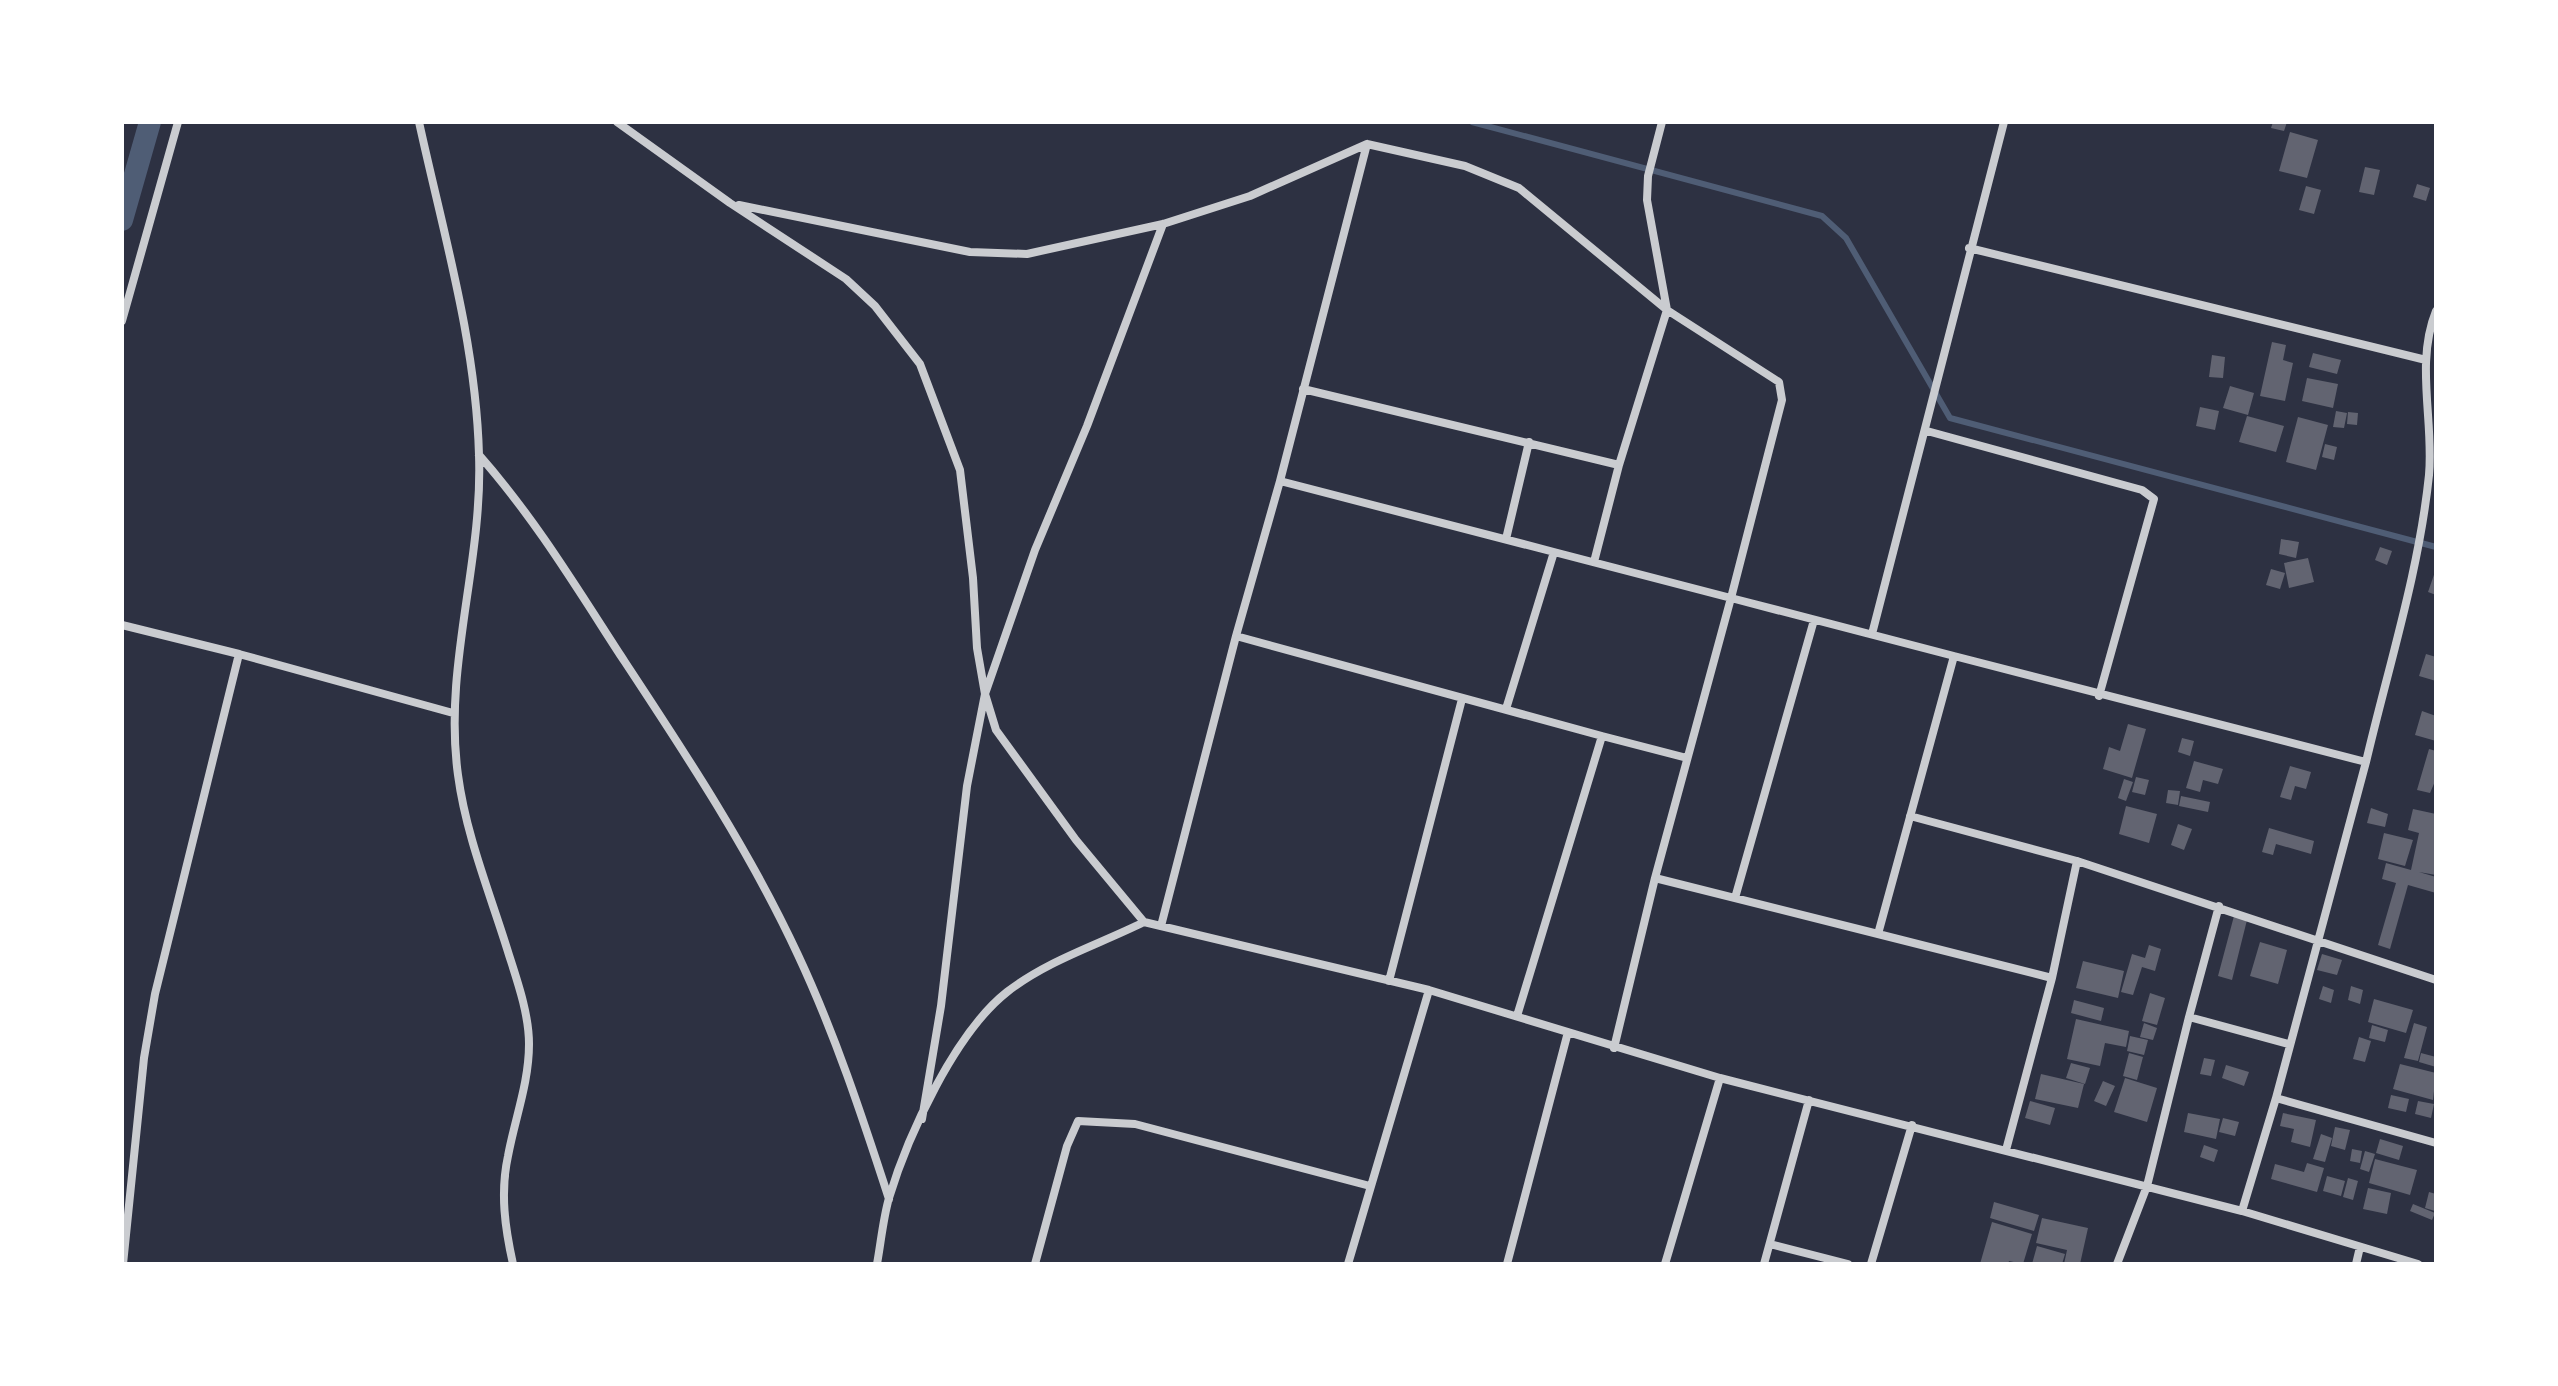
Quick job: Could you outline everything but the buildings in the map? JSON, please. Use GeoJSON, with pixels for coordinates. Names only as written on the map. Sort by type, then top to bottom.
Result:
{"type":"FeatureCollection","features":[{"type":"Feature","properties":{"kind":"street"},"geometry":{"type":"LineString","coordinates":[[122,321],[178,122]]}},
{"type":"Feature","properties":{"kind":"street"},"geometry":{"type":"LineString","coordinates":[[419,122],[455,273],[479,455],[472,554],[453,713],[458,776],[473,843],[519,988],[529,1042],[525,1095],[507,1157],[503,1215],[513,1264]]}},
{"type":"Feature","properties":{"kind":"street"},"geometry":{"type":"LineString","coordinates":[[617,122],[730,203],[846,279],[875,306],[920,364],[960,470],[973,578],[977,648],[985,694],[996,730],[1076,840],[1144,922],[1429,990],[1720,1078],[2242,1211],[2418,1264]]}},
{"type":"Feature","properties":{"kind":"street"},"geometry":{"type":"LineString","coordinates":[[1594,562],[1619,465],[1667,310],[1647,188],[1662,122]]}},
{"type":"Feature","properties":{"kind":"street"},"geometry":{"type":"LineString","coordinates":[[1872,634],[1927,431],[1969,248],[2004,122]]}},
{"type":"Feature","properties":{"kind":"street"},"geometry":{"type":"LineString","coordinates":[[730,203],[970,252],[1027,254],[1163,224],[1250,196],[1367,144],[1465,166],[1519,188],[1667,310],[1773,376],[1782,389],[1614,1048]]}},
{"type":"Feature","properties":{"kind":"street"},"geometry":{"type":"LineString","coordinates":[[1161,926],[1367,144]]}},
{"type":"Feature","properties":{"kind":"street"},"geometry":{"type":"LineString","coordinates":[[922,1119],[941,1006],[967,786],[985,694],[1035,550],[1087,426],[1163,224]]}},
{"type":"Feature","properties":{"kind":"street"},"geometry":{"type":"LineString","coordinates":[[1969,248],[2426,360]]}},
{"type":"Feature","properties":{"kind":"street"},"geometry":{"type":"LineString","coordinates":[[2242,1211],[2276,1098],[2366,762],[2433,472],[2426,360],[2436,311]]}},
{"type":"Feature","properties":{"kind":"street"},"geometry":{"type":"LineString","coordinates":[[1303,389],[1619,465]]}},
{"type":"Feature","properties":{"kind":"street"},"geometry":{"type":"LineString","coordinates":[[1927,431],[2142,490],[2154,499],[2099,696]]}},
{"type":"Feature","properties":{"kind":"street"},"geometry":{"type":"LineString","coordinates":[[1506,539],[1529,442]]}},
{"type":"Feature","properties":{"kind":"street"},"geometry":{"type":"LineString","coordinates":[[479,455],[535,525],[714,799],[797,951],[819,1000],[847,1069],[889,1199]]}},
{"type":"Feature","properties":{"kind":"street"},"geometry":{"type":"LineString","coordinates":[[1280,481],[2099,696],[2366,762]]}},
{"type":"Feature","properties":{"kind":"street"},"geometry":{"type":"LineString","coordinates":[[1506,709],[1554,552]]}},
{"type":"Feature","properties":{"kind":"street"},"geometry":{"type":"LineString","coordinates":[[1735,898],[1814,620]]}},
{"type":"Feature","properties":{"kind":"street"},"geometry":{"type":"LineString","coordinates":[[122,625],[453,713]]}},
{"type":"Feature","properties":{"kind":"street"},"geometry":{"type":"LineString","coordinates":[[1236,636],[1687,758]]}},
{"type":"Feature","properties":{"kind":"street"},"geometry":{"type":"LineString","coordinates":[[123,1264],[144,1058],[155,994],[239,654]]}},
{"type":"Feature","properties":{"kind":"street"},"geometry":{"type":"LineString","coordinates":[[1878,934],[1954,656]]}},
{"type":"Feature","properties":{"kind":"street"},"geometry":{"type":"LineString","coordinates":[[1389,981],[1462,699]]}},
{"type":"Feature","properties":{"kind":"street"},"geometry":{"type":"LineString","coordinates":[[1517,1016],[1602,736]]}},
{"type":"Feature","properties":{"kind":"street"},"geometry":{"type":"LineString","coordinates":[[1910,816],[2077,861],[2436,980]]}},
{"type":"Feature","properties":{"kind":"street"},"geometry":{"type":"LineString","coordinates":[[2006,1150],[2052,978],[2077,861]]}},
{"type":"Feature","properties":{"kind":"street"},"geometry":{"type":"LineString","coordinates":[[1655,878],[2052,978]]}},
{"type":"Feature","properties":{"kind":"street"},"geometry":{"type":"LineString","coordinates":[[2117,1264],[2147,1186],[2219,906]]}},
{"type":"Feature","properties":{"kind":"street"},"geometry":{"type":"LineString","coordinates":[[877,1264],[889,1199],[952,1057],[975,1024],[1007,992],[1049,966],[1144,922]]}},
{"type":"Feature","properties":{"kind":"street"},"geometry":{"type":"LineString","coordinates":[[1348,1264],[1429,990]]}},
{"type":"Feature","properties":{"kind":"street"},"geometry":{"type":"LineString","coordinates":[[2189,1017],[2288,1044]]}},
{"type":"Feature","properties":{"kind":"street"},"geometry":{"type":"LineString","coordinates":[[1507,1264],[1568,1032]]}},
{"type":"Feature","properties":{"kind":"street"},"geometry":{"type":"LineString","coordinates":[[1665,1264],[1720,1078]]}},
{"type":"Feature","properties":{"kind":"street"},"geometry":{"type":"LineString","coordinates":[[2276,1098],[2436,1143]]}},
{"type":"Feature","properties":{"kind":"street"},"geometry":{"type":"LineString","coordinates":[[1764,1264],[1809,1100]]}},
{"type":"Feature","properties":{"kind":"street"},"geometry":{"type":"LineString","coordinates":[[1035,1264],[1067,1146],[1078,1121],[1135,1124],[1370,1186]]}},
{"type":"Feature","properties":{"kind":"street"},"geometry":{"type":"LineString","coordinates":[[1871,1264],[1912,1125]]}},
{"type":"Feature","properties":{"kind":"street"},"geometry":{"type":"LineString","coordinates":[[1770,1244],[1848,1264]]}},
{"type":"Feature","properties":{"kind":"street"},"geometry":{"type":"LineString","coordinates":[[2356,1264],[2360,1247]]}},
{"type":"Feature","properties":{"kind":"waterway"},"geometry":{"type":"LineString","coordinates":[[122,220],[150,122]]}},
{"type":"Feature","properties":{"kind":"waterway"},"geometry":{"type":"LineString","coordinates":[[1472,122],[1822,216],[1846,238],[1950,418],[2436,547]]}}]}
